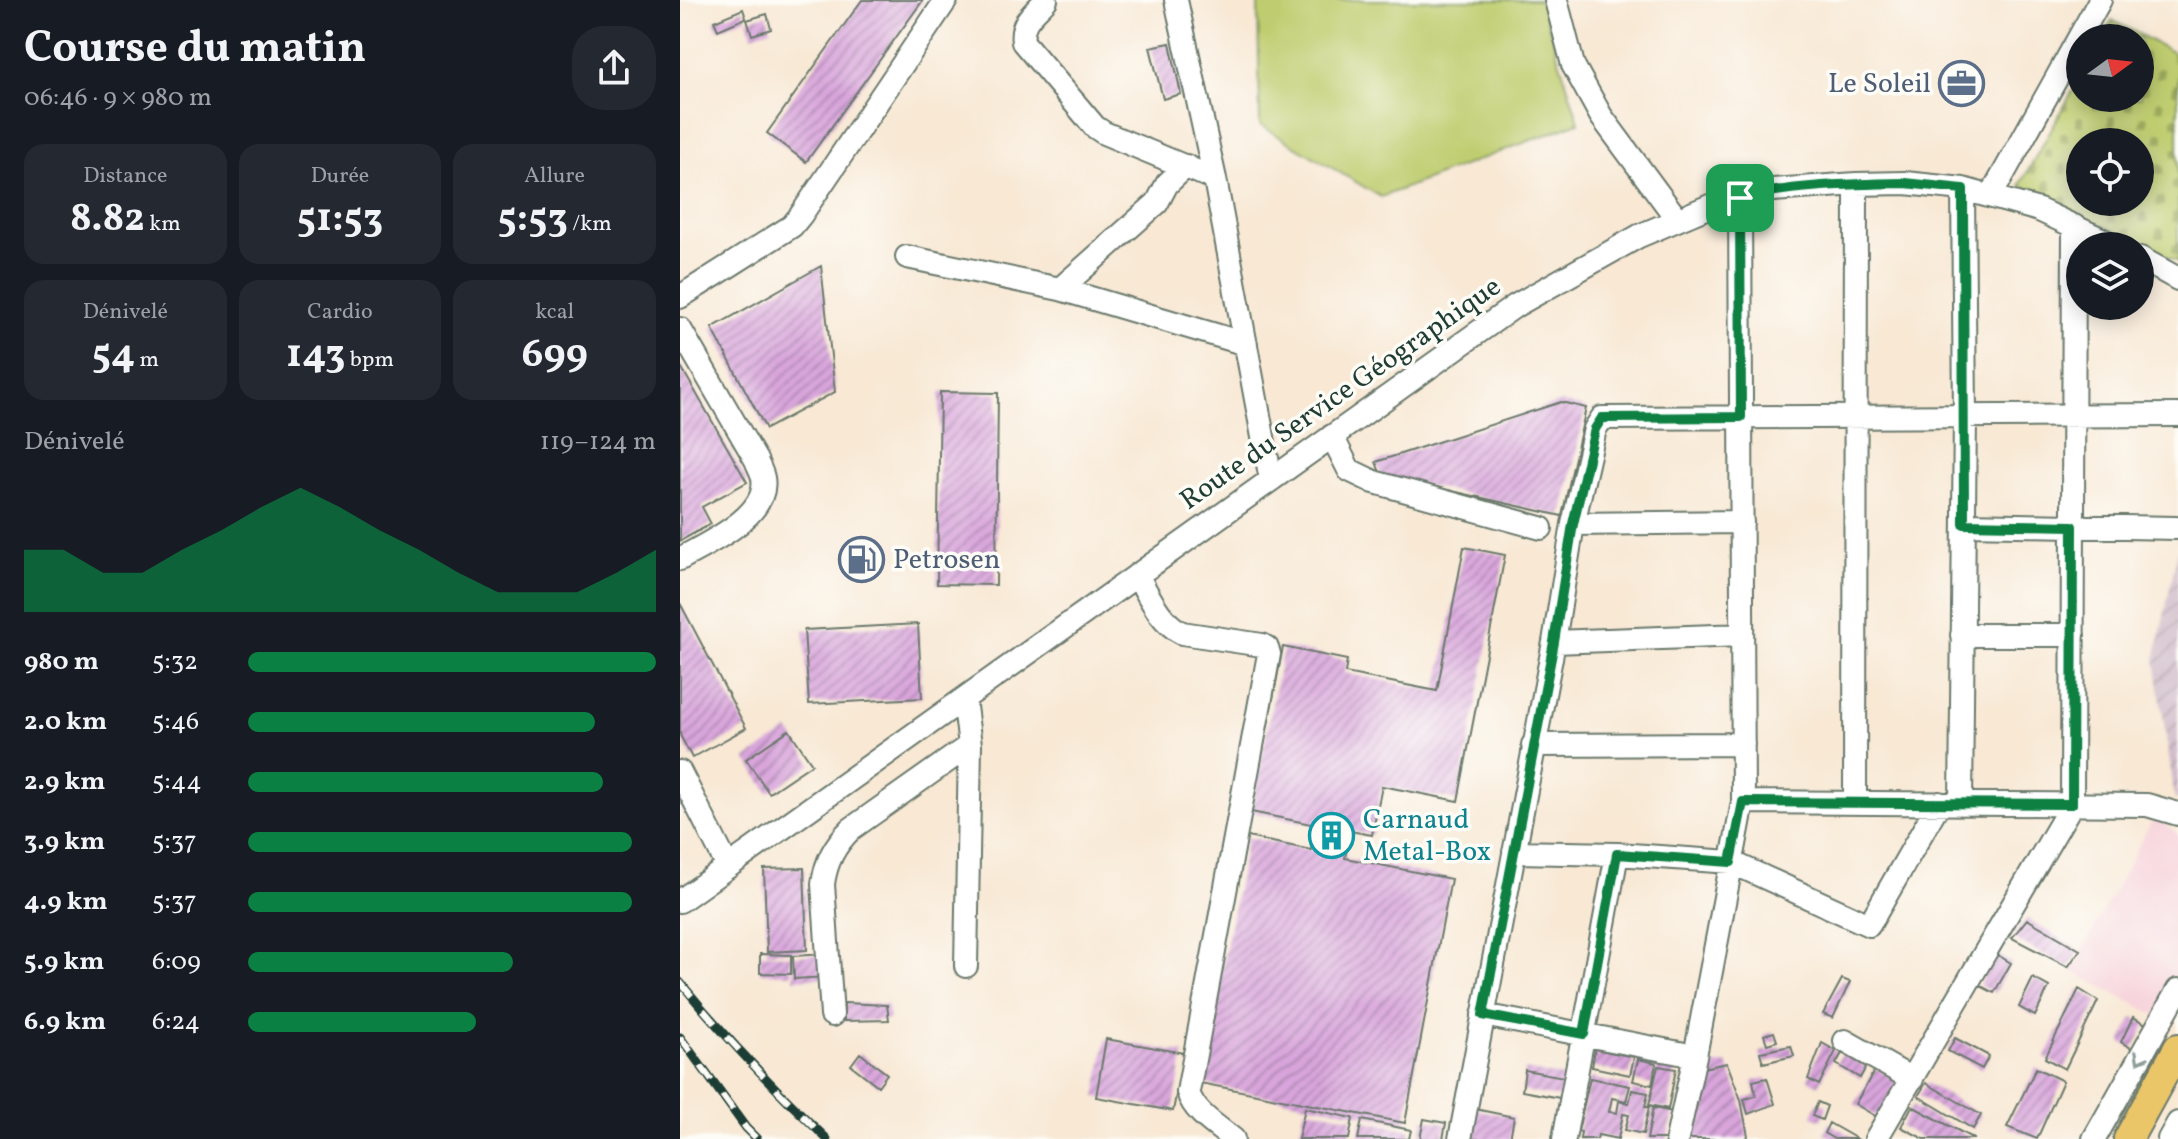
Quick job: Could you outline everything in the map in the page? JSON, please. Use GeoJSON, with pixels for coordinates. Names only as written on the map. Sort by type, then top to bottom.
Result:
{"type":"FeatureCollection","features":[{"type":"Feature","properties":{"kind":"main road"},"geometry":{"type":"LineString","coordinates":[[2128,1139],[2178,1048]]}},
{"type":"Feature","properties":{"kind":"street"},"geometry":{"type":"LineString","coordinates":[[680,297],[792,226],[946,0]]}},
{"type":"Feature","properties":{"kind":"street"},"geometry":{"type":"LineString","coordinates":[[1046,0],[1024,23],[1023,42],[1099,131],[1215,179]]}},
{"type":"Feature","properties":{"kind":"street"},"geometry":{"type":"LineString","coordinates":[[1176,0],[1215,179],[1271,480]]}},
{"type":"Feature","properties":{"kind":"street"},"geometry":{"type":"LineString","coordinates":[[1556,0],[1569,54],[1589,99],[1677,219]]}},
{"type":"Feature","properties":{"kind":"street"},"geometry":{"type":"LineString","coordinates":[[1991,196],[2100,0]]}},
{"type":"Feature","properties":{"kind":"street"},"geometry":{"type":"LineString","coordinates":[[1060,289],[1157,203],[1167,184],[1186,166]]}},
{"type":"Feature","properties":{"kind":"street","name":"Route du Service Géographique"},"geometry":{"type":"LineString","coordinates":[[680,901],[1515,306],[1639,236],[1677,219],[1773,190],[1905,183],[1963,189],[1991,196],[2039,210],[2087,232]]}},
{"type":"Feature","properties":{"kind":"street"},"geometry":{"type":"LineString","coordinates":[[1855,803],[1856,184]]}},
{"type":"Feature","properties":{"kind":"street"},"geometry":{"type":"LineString","coordinates":[[1514,852],[1617,854],[1731,862],[1869,925],[1950,803],[1962,635],[1965,416],[1963,189]]}},
{"type":"Feature","properties":{"kind":"street"},"geometry":{"type":"LineString","coordinates":[[1677,1139],[1743,802],[1740,198]]}},
{"type":"Feature","properties":{"kind":"street"},"geometry":{"type":"LineString","coordinates":[[1876,1139],[2072,804],[2074,226]]}},
{"type":"Feature","properties":{"kind":"street"},"geometry":{"type":"LineString","coordinates":[[907,257],[1060,289],[1246,344]]}},
{"type":"Feature","properties":{"kind":"street"},"geometry":{"type":"LineString","coordinates":[[2154,266],[2178,279]]}},
{"type":"Feature","properties":{"kind":"street"},"geometry":{"type":"LineString","coordinates":[[680,329],[756,460],[764,480],[761,496],[751,514],[680,559]]}},
{"type":"Feature","properties":{"kind":"street"},"geometry":{"type":"LineString","coordinates":[[1460,1139],[1554,642],[1573,524],[1595,429],[1602,418],[2178,415]]}},
{"type":"Feature","properties":{"kind":"street"},"geometry":{"type":"LineString","coordinates":[[1332,436],[1349,470],[1374,482],[1541,528]]}},
{"type":"Feature","properties":{"kind":"street"},"geometry":{"type":"LineString","coordinates":[[1573,524],[1742,522]]}},
{"type":"Feature","properties":{"kind":"street"},"geometry":{"type":"LineString","coordinates":[[1964,524],[2176,528]]}},
{"type":"Feature","properties":{"kind":"street"},"geometry":{"type":"LineString","coordinates":[[1137,575],[1157,609],[1173,628],[1182,633],[1262,645],[1269,654],[1188,1092],[1197,1109],[1233,1139]]}},
{"type":"Feature","properties":{"kind":"street"},"geometry":{"type":"LineString","coordinates":[[1554,642],[1742,635]]}},
{"type":"Feature","properties":{"kind":"street"},"geometry":{"type":"LineString","coordinates":[[1962,635],[2073,635]]}},
{"type":"Feature","properties":{"kind":"street"},"geometry":{"type":"LineString","coordinates":[[964,699],[970,745],[966,966]]}},
{"type":"Feature","properties":{"kind":"street"},"geometry":{"type":"LineString","coordinates":[[1533,745],[1743,744]]}},
{"type":"Feature","properties":{"kind":"street"},"geometry":{"type":"LineString","coordinates":[[832,1015],[823,884],[831,854],[851,829],[970,745]]}},
{"type":"Feature","properties":{"kind":"street"},"geometry":{"type":"LineString","coordinates":[[680,772],[728,867]]}},
{"type":"Feature","properties":{"kind":"street"},"geometry":{"type":"LineString","coordinates":[[1743,802],[2147,805],[2178,814]]}},
{"type":"Feature","properties":{"kind":"street"},"geometry":{"type":"LineString","coordinates":[[1564,1139],[1617,854]]}},
{"type":"Feature","properties":{"kind":"street"},"geometry":{"type":"LineString","coordinates":[[2094,1139],[2178,990]]}},
{"type":"Feature","properties":{"kind":"street"},"geometry":{"type":"LineString","coordinates":[[1483,1015],[1695,1056]]}},
{"type":"Feature","properties":{"kind":"street"},"geometry":{"type":"LineString","coordinates":[[1845,1041],[1912,1079]]}},
{"type":"Feature","properties":{"kind":"street"},"geometry":{"type":"LineString","coordinates":[[2169,1139],[2178,1123]]}},
{"type":"Feature","properties":{"kind":"shaded area"},"geometry":{"type":"Polygon","coordinates":[[[2178,549],[2178,798],[2175,799],[2155,660],[2178,549]]]}},
{"type":"Feature","properties":{"kind":"shaded area"},"geometry":{"type":"Polygon","coordinates":[[[2154,817],[2178,834],[2178,973],[2156,1015],[2071,971],[2154,817]]]}},
{"type":"Feature","properties":{"kind":"green space"},"geometry":{"type":"Polygon","coordinates":[[[1258,0],[1540,0],[1579,122],[1381,197],[1260,125],[1258,0]]]}},
{"type":"Feature","properties":{"kind":"green space"},"geometry":{"type":"Polygon","coordinates":[[[2154,42],[2178,55],[2178,262],[2154,250],[2154,232],[2116,232],[2084,216],[2154,216],[2154,128],[2066,128],[2066,207],[2020,185],[2066,103],[2066,112],[2154,112],[2154,42]]]}},
{"type":"Feature","properties":{"kind":"building"},"geometry":{"type":"Polygon","coordinates":[[[862,0],[923,0],[806,162],[767,133],[862,0]]]}},
{"type":"Feature","properties":{"kind":"building"},"geometry":{"type":"Polygon","coordinates":[[[743,9],[746,18],[718,30],[714,21],[743,9]]]}},
{"type":"Feature","properties":{"kind":"building"},"geometry":{"type":"Polygon","coordinates":[[[767,14],[771,29],[752,35],[747,20],[767,14]]]}},
{"type":"Feature","properties":{"kind":"building"},"geometry":{"type":"Polygon","coordinates":[[[1170,43],[1181,94],[1163,99],[1150,47],[1170,43]]]}},
{"type":"Feature","properties":{"kind":"building"},"geometry":{"type":"Polygon","coordinates":[[[821,266],[835,392],[766,429],[712,328],[821,266]]]}},
{"type":"Feature","properties":{"kind":"building"},"geometry":{"type":"Polygon","coordinates":[[[680,365],[747,482],[702,507],[711,524],[680,541],[680,365]]]}},
{"type":"Feature","properties":{"kind":"building"},"geometry":{"type":"Polygon","coordinates":[[[940,392],[998,393],[996,585],[937,584],[940,392]]]}},
{"type":"Feature","properties":{"kind":"building"},"geometry":{"type":"Polygon","coordinates":[[[1561,402],[1586,408],[1562,516],[1381,475],[1376,462],[1561,402]]]}},
{"type":"Feature","properties":{"kind":"building","name":"Carnaud Metal-Box"},"geometry":{"type":"Polygon","coordinates":[[[1464,547],[1505,555],[1458,801],[1382,786],[1372,835],[1350,831],[1345,858],[1451,879],[1405,1123],[1200,1083],[1247,837],[1311,850],[1316,825],[1251,812],[1283,647],[1347,660],[1345,673],[1437,691],[1464,547]]]}},
{"type":"Feature","properties":{"kind":"building"},"geometry":{"type":"Polygon","coordinates":[[[680,603],[746,728],[692,758],[680,735],[680,603]]]}},
{"type":"Feature","properties":{"kind":"building"},"geometry":{"type":"Polygon","coordinates":[[[918,624],[922,698],[809,704],[804,630],[918,624]]]}},
{"type":"Feature","properties":{"kind":"building"},"geometry":{"type":"Polygon","coordinates":[[[789,730],[812,764],[769,793],[746,759],[789,730]]]}},
{"type":"Feature","properties":{"kind":"building"},"geometry":{"type":"Polygon","coordinates":[[[804,868],[807,950],[767,952],[764,869],[804,868]]]}},
{"type":"Feature","properties":{"kind":"building"},"geometry":{"type":"Polygon","coordinates":[[[2027,919],[2080,950],[2068,967],[2012,938],[2027,919]]]}},
{"type":"Feature","properties":{"kind":"building"},"geometry":{"type":"Polygon","coordinates":[[[760,954],[791,955],[791,974],[760,973],[760,954]]]}},
{"type":"Feature","properties":{"kind":"building"},"geometry":{"type":"Polygon","coordinates":[[[826,954],[827,977],[794,979],[793,956],[826,954]]]}},
{"type":"Feature","properties":{"kind":"building"},"geometry":{"type":"Polygon","coordinates":[[[1996,954],[2011,963],[1994,993],[1979,985],[1996,954]]]}},
{"type":"Feature","properties":{"kind":"building"},"geometry":{"type":"Polygon","coordinates":[[[2033,978],[2049,987],[2035,1016],[2019,1007],[2033,978]]]}},
{"type":"Feature","properties":{"kind":"building"},"geometry":{"type":"Polygon","coordinates":[[[1842,979],[1850,982],[1833,1018],[1823,1014],[1842,979]]]}},
{"type":"Feature","properties":{"kind":"building"},"geometry":{"type":"Polygon","coordinates":[[[2079,989],[2098,1001],[2065,1069],[2045,1058],[2079,989]]]}},
{"type":"Feature","properties":{"kind":"building"},"geometry":{"type":"Polygon","coordinates":[[[844,1003],[887,1005],[889,1020],[844,1021],[844,1003]]]}},
{"type":"Feature","properties":{"kind":"building"},"geometry":{"type":"Polygon","coordinates":[[[2133,1017],[2146,1024],[2133,1049],[2121,1042],[2133,1017]]]}},
{"type":"Feature","properties":{"kind":"building"},"geometry":{"type":"Polygon","coordinates":[[[1774,1032],[1777,1041],[1767,1044],[1764,1035],[1774,1032]]]}},
{"type":"Feature","properties":{"kind":"building"},"geometry":{"type":"Polygon","coordinates":[[[1955,1038],[1989,1056],[1982,1069],[1948,1051],[1955,1038]]]}},
{"type":"Feature","properties":{"kind":"building"},"geometry":{"type":"Polygon","coordinates":[[[1106,1039],[1184,1053],[1173,1111],[1096,1097],[1106,1039]]]}},
{"type":"Feature","properties":{"kind":"building"},"geometry":{"type":"Polygon","coordinates":[[[1822,1043],[1836,1051],[1819,1085],[1808,1079],[1822,1043]]]}},
{"type":"Feature","properties":{"kind":"building"},"geometry":{"type":"Polygon","coordinates":[[[1791,1046],[1794,1056],[1763,1063],[1760,1052],[1791,1046]]]}},
{"type":"Feature","properties":{"kind":"building"},"geometry":{"type":"Polygon","coordinates":[[[1595,1049],[1634,1057],[1630,1075],[1592,1067],[1595,1049]]]}},
{"type":"Feature","properties":{"kind":"building"},"geometry":{"type":"Polygon","coordinates":[[[860,1053],[887,1074],[878,1086],[851,1065],[860,1053]]]}},
{"type":"Feature","properties":{"kind":"building"},"geometry":{"type":"Polygon","coordinates":[[[1842,1053],[1866,1067],[1860,1078],[1836,1064],[1842,1053]]]}},
{"type":"Feature","properties":{"kind":"building"},"geometry":{"type":"Polygon","coordinates":[[[1638,1059],[1656,1063],[1652,1085],[1633,1081],[1638,1059]]]}},
{"type":"Feature","properties":{"kind":"building"},"geometry":{"type":"Polygon","coordinates":[[[1727,1063],[1741,1100],[1748,1136],[1744,1139],[1690,1139],[1697,1104],[1694,1079],[1703,1068],[1727,1063]]]}},
{"type":"Feature","properties":{"kind":"building"},"geometry":{"type":"Polygon","coordinates":[[[1658,1066],[1676,1069],[1668,1109],[1649,1105],[1658,1066]]]}},
{"type":"Feature","properties":{"kind":"building"},"geometry":{"type":"Polygon","coordinates":[[[1876,1068],[1899,1081],[1877,1117],[1855,1104],[1876,1068]]]}},
{"type":"Feature","properties":{"kind":"building"},"geometry":{"type":"Polygon","coordinates":[[[2036,1068],[2063,1081],[2037,1139],[2007,1127],[2036,1068]]]}},
{"type":"Feature","properties":{"kind":"building"},"geometry":{"type":"Polygon","coordinates":[[[1525,1070],[1564,1077],[1560,1098],[1522,1091],[1525,1070]]]}},
{"type":"Feature","properties":{"kind":"building"},"geometry":{"type":"Polygon","coordinates":[[[1590,1078],[1630,1086],[1626,1101],[1612,1098],[1609,1112],[1617,1113],[1619,1101],[1629,1103],[1632,1090],[1648,1093],[1645,1107],[1649,1107],[1643,1134],[1625,1130],[1629,1115],[1623,1114],[1618,1139],[1598,1135],[1597,1139],[1580,1139],[1581,1132],[1578,1131],[1590,1078]]]}},
{"type":"Feature","properties":{"kind":"building"},"geometry":{"type":"Polygon","coordinates":[[[1767,1078],[1775,1104],[1748,1114],[1744,1099],[1756,1096],[1753,1081],[1767,1078]]]}},
{"type":"Feature","properties":{"kind":"building"},"geometry":{"type":"Polygon","coordinates":[[[1926,1083],[1981,1115],[1973,1129],[1918,1096],[1926,1083]]]}},
{"type":"Feature","properties":{"kind":"building"},"geometry":{"type":"Polygon","coordinates":[[[1818,1102],[1827,1106],[1822,1120],[1812,1116],[1818,1102]]]}},
{"type":"Feature","properties":{"kind":"building"},"geometry":{"type":"Polygon","coordinates":[[[1912,1106],[1974,1139],[1924,1139],[1901,1127],[1912,1106]]]}},
{"type":"Feature","properties":{"kind":"building"},"geometry":{"type":"Polygon","coordinates":[[[1305,1108],[1353,1118],[1349,1139],[1298,1139],[1305,1108]]]}},
{"type":"Feature","properties":{"kind":"building"},"geometry":{"type":"Polygon","coordinates":[[[1470,1108],[1514,1117],[1510,1139],[1465,1139],[1470,1108]]]}},
{"type":"Feature","properties":{"kind":"building"},"geometry":{"type":"Polygon","coordinates":[[[1653,1108],[1673,1112],[1667,1139],[1647,1139],[1653,1108]]]}},
{"type":"Feature","properties":{"kind":"building"},"geometry":{"type":"Polygon","coordinates":[[[1424,1119],[1446,1123],[1443,1139],[1420,1139],[1424,1119]]]}},
{"type":"Feature","properties":{"kind":"building"},"geometry":{"type":"Polygon","coordinates":[[[1362,1120],[1411,1130],[1409,1139],[1358,1139],[1362,1120]]]}},
{"type":"Feature","properties":{"kind":"building"},"geometry":{"type":"Polygon","coordinates":[[[1829,1123],[1857,1139],[1834,1139],[1824,1133],[1829,1123]]]}},
{"type":"Feature","properties":{"kind":"railway"},"geometry":{"type":"LineString","coordinates":[[680,982],[751,1063],[827,1139]]}},
{"type":"Feature","properties":{"kind":"railway"},"geometry":{"type":"LineString","coordinates":[[680,1037],[757,1139]]}},
{"type":"Feature","properties":{"kind":"place","name":"Le Soleil"},"geometry":{"type":"Point","coordinates":[1962,84]}},
{"type":"Feature","properties":{"kind":"place","name":"Petrosen"},"geometry":{"type":"Point","coordinates":[862,560]}},
{"type":"Feature","properties":{"kind":"place","name":"Carnaud Metal-Box"},"geometry":{"type":"Point","coordinates":[1332,836]}},
{"type":"Feature","properties":{"kind":"route"},"geometry":{"type":"LineString","coordinates":[[1905,183],[1963,189],[1964,524],[2073,526],[2072,804],[1743,802],[1731,862],[1617,854],[1584,1034],[1483,1015],[1554,642],[1573,524],[1595,429],[1602,418],[1741,417],[1740,198],[1773,190],[1856,184],[1905,183]]}}]}
